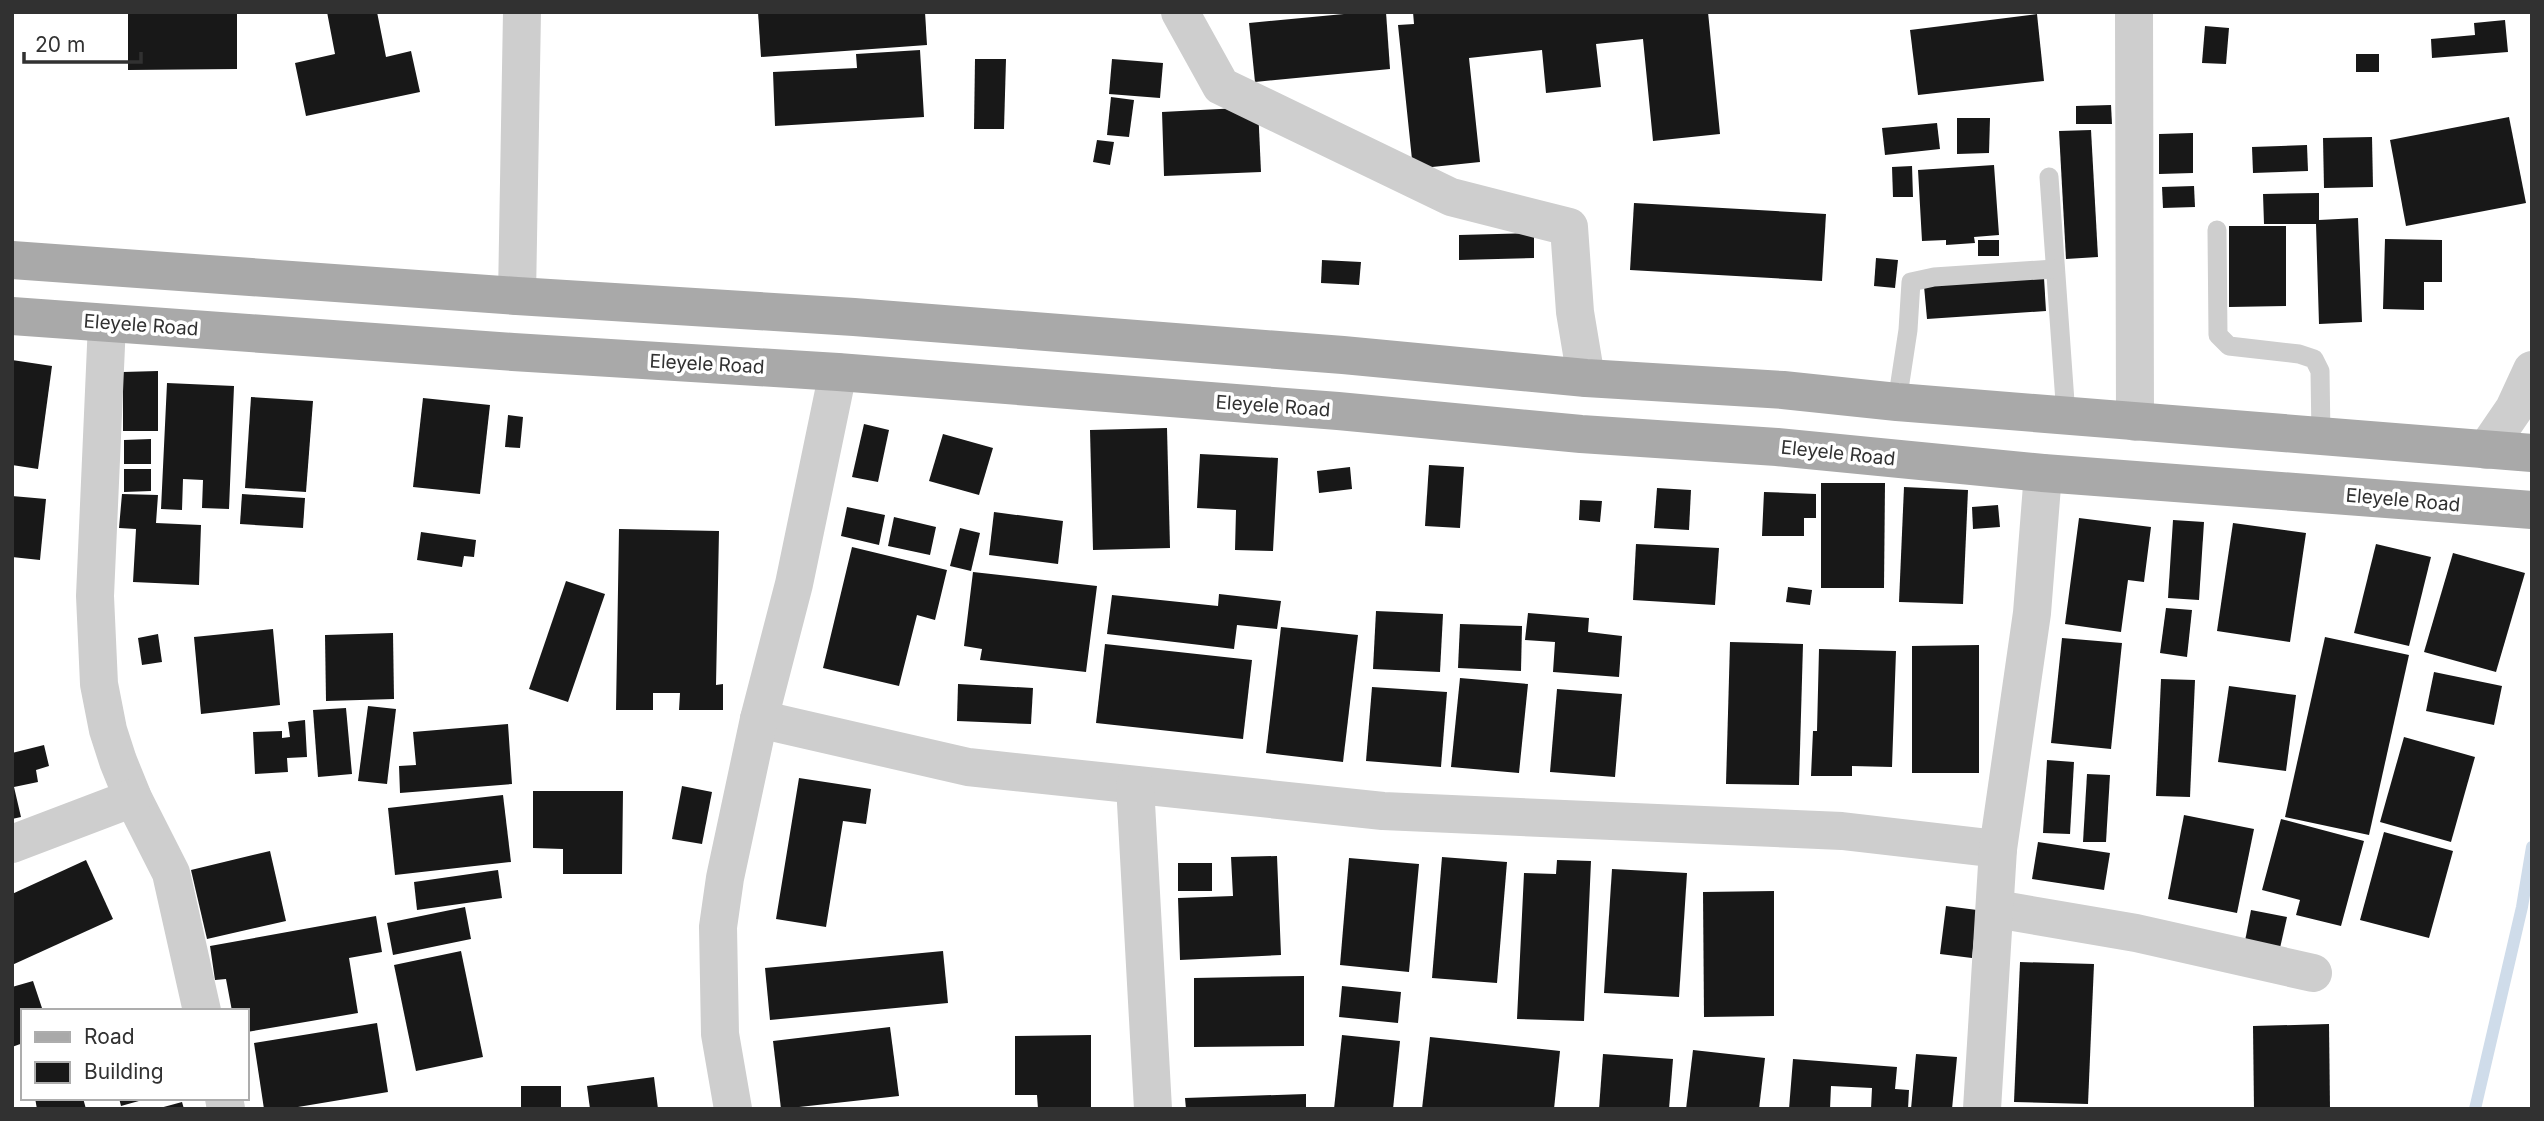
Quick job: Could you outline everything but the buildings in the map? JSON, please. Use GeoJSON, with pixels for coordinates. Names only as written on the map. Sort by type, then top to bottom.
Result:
{"type":"FeatureCollection","features":[{"type":"Feature","properties":{"kind":"main road"},"geometry":{"type":"LineString","coordinates":[[12,260],[882,319],[1343,355],[1586,378],[1783,390],[1897,402],[2532,453]]}},
{"type":"Feature","properties":{"kind":"main road","name":"Eleyele Road"},"geometry":{"type":"LineString","coordinates":[[12,316],[838,372],[1338,411],[1581,434],[1777,447],[2043,473],[2530,510]]}},
{"type":"Feature","properties":{"kind":"street"},"geometry":{"type":"LineString","coordinates":[[517,296],[522,12]]}},
{"type":"Feature","properties":{"kind":"street"},"geometry":{"type":"LineString","coordinates":[[1180,12],[1221,86],[1451,197],[1569,227],[1575,312],[1586,378]]}},
{"type":"Feature","properties":{"kind":"street"},"geometry":{"type":"LineString","coordinates":[[2134,12],[2135,422]]}},
{"type":"Feature","properties":{"kind":"street"},"geometry":{"type":"LineString","coordinates":[[107,323],[95,596],[100,684],[108,730],[133,798],[172,873],[202,1009]]}},
{"type":"Feature","properties":{"kind":"street"},"geometry":{"type":"LineString","coordinates":[[2486,450],[2514,409],[2532,370]]}},
{"type":"Feature","properties":{"kind":"street"},"geometry":{"type":"LineString","coordinates":[[733,1109],[720,1034],[718,927],[725,878],[759,719],[794,584],[838,372]]}},
{"type":"Feature","properties":{"kind":"street"},"geometry":{"type":"LineString","coordinates":[[1982,1109],[1998,849],[2032,613],[2043,473]]}},
{"type":"Feature","properties":{"kind":"street"},"geometry":{"type":"LineString","coordinates":[[759,719],[968,766],[1135,785],[1383,811],[1842,831],[1998,849]]}},
{"type":"Feature","properties":{"kind":"street"},"geometry":{"type":"LineString","coordinates":[[1135,785],[1153,1109]]}},
{"type":"Feature","properties":{"kind":"street"},"geometry":{"type":"LineString","coordinates":[[12,844],[133,798]]}},
{"type":"Feature","properties":{"kind":"street"},"geometry":{"type":"LineString","coordinates":[[1996,909],[2136,933],[2313,973]]}},
{"type":"Feature","properties":{"kind":"lane"},"geometry":{"type":"LineString","coordinates":[[2049,177],[2066,416]]}},
{"type":"Feature","properties":{"kind":"lane"},"geometry":{"type":"LineString","coordinates":[[2217,230],[2218,335],[2229,346],[2299,354],[2314,359],[2320,370],[2321,437]]}},
{"type":"Feature","properties":{"kind":"lane"},"geometry":{"type":"LineString","coordinates":[[1897,402],[1908,330],[1911,282],[1934,277],[2054,270]]}},
{"type":"Feature","properties":{"kind":"waterway"},"geometry":{"type":"LineString","coordinates":[[2475,1109],[2522,907],[2532,847]]}}]}
